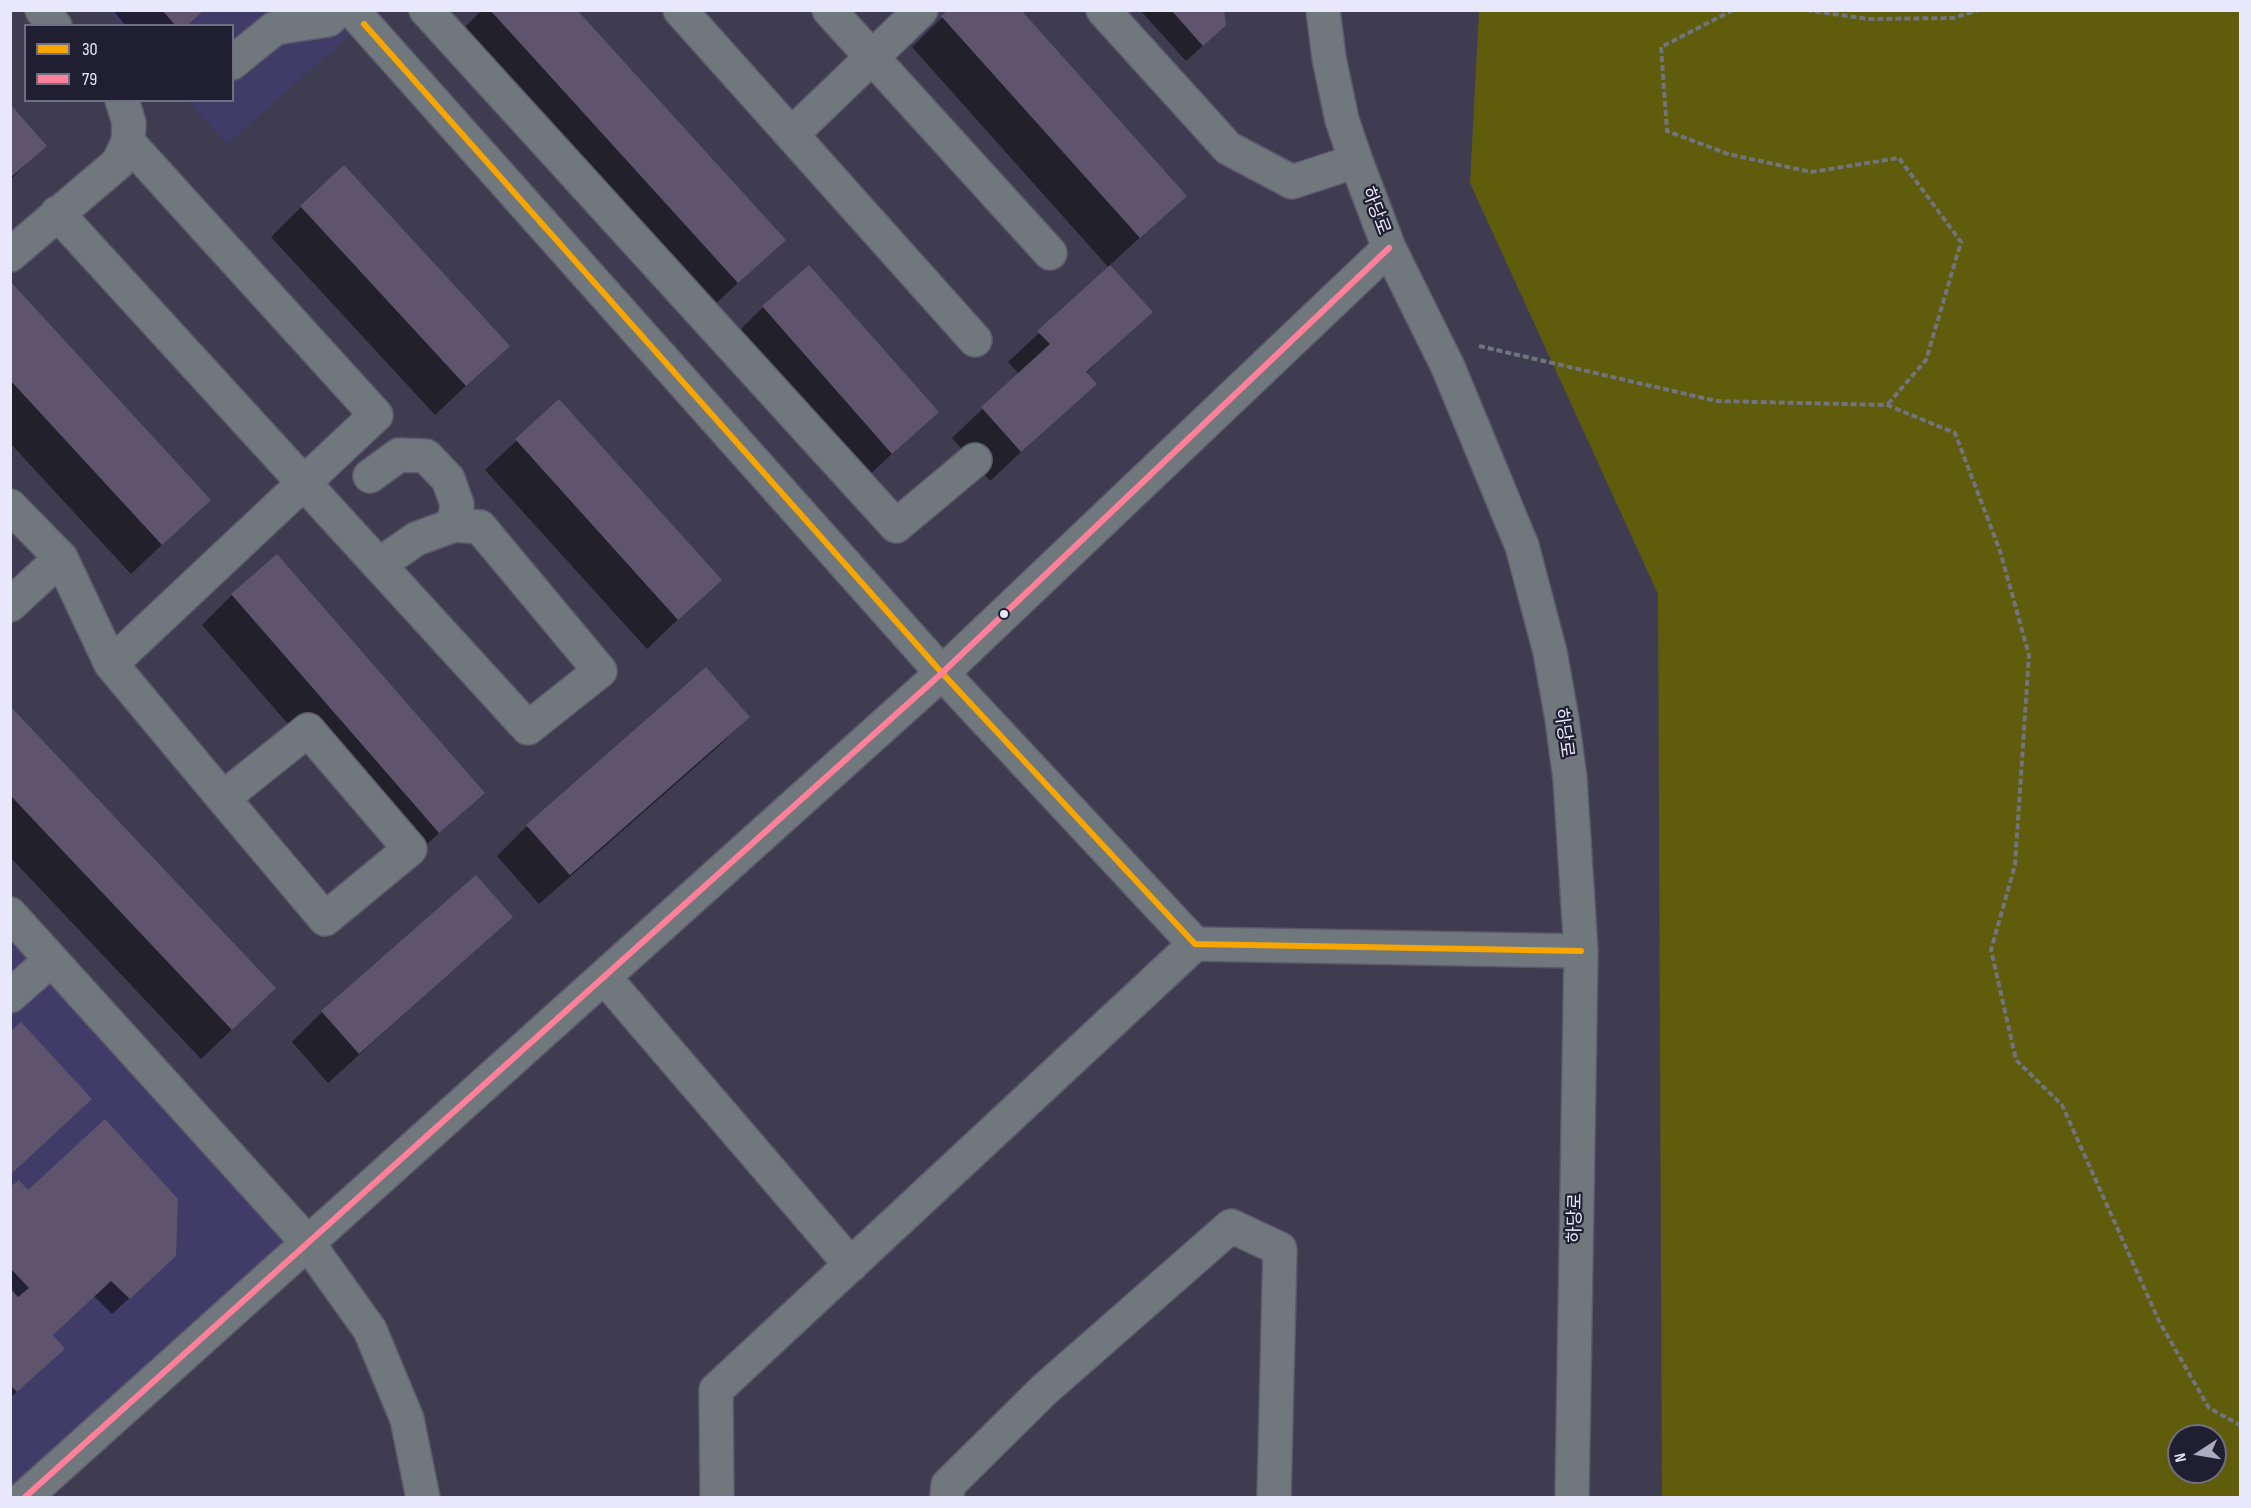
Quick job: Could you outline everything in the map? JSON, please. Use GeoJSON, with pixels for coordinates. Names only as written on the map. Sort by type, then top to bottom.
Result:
{"type":"FeatureCollection","features":[{"type":"Feature","properties":{"kind":"street"},"geometry":{"type":"LineString","coordinates":[[42,10],[53,24]]}},
{"type":"Feature","properties":{"kind":"street"},"geometry":{"type":"LineString","coordinates":[[426,10],[896,526],[975,460]]}},
{"type":"Feature","properties":{"kind":"street"},"geometry":{"type":"LineString","coordinates":[[680,10],[975,340]]}},
{"type":"Feature","properties":{"kind":"street"},"geometry":{"type":"LineString","coordinates":[[829,10],[1050,253]]}},
{"type":"Feature","properties":{"kind":"street"},"geometry":{"type":"LineString","coordinates":[[792,134],[921,10]]}},
{"type":"Feature","properties":{"kind":"street"},"geometry":{"type":"LineString","coordinates":[[1103,10],[1228,148],[1292,182],[1356,161]]}},
{"type":"Feature","properties":{"kind":"street","name":"하당로"},"geometry":{"type":"LineString","coordinates":[[1323,10],[1329,58],[1342,120],[1356,161],[1389,248],[1433,335],[1486,453],[1522,546],[1550,652],[1570,779],[1581,951],[1572,1497]]}},
{"type":"Feature","properties":{"kind":"street"},"geometry":{"type":"LineString","coordinates":[[234,61],[275,28],[352,15],[942,673],[1195,944]]}},
{"type":"Feature","properties":{"kind":"street"},"geometry":{"type":"LineString","coordinates":[[10,255],[118,163],[128,142],[129,123],[123,102]]}},
{"type":"Feature","properties":{"kind":"street"},"geometry":{"type":"LineString","coordinates":[[111,664],[376,415],[128,142]]}},
{"type":"Feature","properties":{"kind":"street"},"geometry":{"type":"LineString","coordinates":[[57,213],[528,728],[600,671],[480,527],[454,525],[416,539],[380,564]]}},
{"type":"Feature","properties":{"kind":"street"},"geometry":{"type":"LineString","coordinates":[[24,1497],[605,978],[942,673],[1389,248]]}},
{"type":"Feature","properties":{"kind":"street"},"geometry":{"type":"LineString","coordinates":[[370,476],[399,456],[426,456],[448,479],[457,504],[454,525]]}},
{"type":"Feature","properties":{"kind":"street"},"geometry":{"type":"LineString","coordinates":[[10,506],[61,558],[111,664],[223,798],[325,919],[410,849],[308,730],[223,798]]}},
{"type":"Feature","properties":{"kind":"street"},"geometry":{"type":"LineString","coordinates":[[10,605],[61,558]]}},
{"type":"Feature","properties":{"kind":"street"},"geometry":{"type":"LineString","coordinates":[[10,914],[307,1242],[370,1330],[407,1419],[423,1497]]}},
{"type":"Feature","properties":{"kind":"street"},"geometry":{"type":"LineString","coordinates":[[717,1497],[716,1390],[1195,944],[1581,951]]}},
{"type":"Feature","properties":{"kind":"street"},"geometry":{"type":"LineString","coordinates":[[10,996],[51,960]]}},
{"type":"Feature","properties":{"kind":"street"},"geometry":{"type":"LineString","coordinates":[[605,978],[851,1264]]}},
{"type":"Feature","properties":{"kind":"street"},"geometry":{"type":"LineString","coordinates":[[947,1497],[948,1485],[1044,1390],[1232,1226],[1280,1249],[1274,1497]]}},
{"type":"Feature","properties":{"kind":"path"},"geometry":{"type":"LineString","coordinates":[[1733,10],[1661,47],[1667,131],[1728,154],[1810,172],[1899,158],[1961,242],[1926,360],[1887,405]]}},
{"type":"Feature","properties":{"kind":"path"},"geometry":{"type":"LineString","coordinates":[[1806,10],[1868,19],[1953,18],[1979,10]]}},
{"type":"Feature","properties":{"kind":"path"},"geometry":{"type":"LineString","coordinates":[[1433,335],[1716,401],[1887,405],[1955,433],[2000,551],[2029,655],[2015,865],[1991,950],[2016,1060],[2062,1105],[2160,1321],[2209,1408],[2241,1425]]}},
{"type":"Feature","properties":{"kind":"shaded area"},"geometry":{"type":"Polygon","coordinates":[[[108,11],[377,11],[227,144],[189,102],[234,102],[234,24],[121,24],[108,11]]]}},
{"type":"Feature","properties":{"kind":"shaded area"},"geometry":{"type":"Polygon","coordinates":[[[1479,11],[2240,11],[2240,1497],[1662,1497],[1658,594],[1470,183],[1479,11]]]}},
{"type":"Feature","properties":{"kind":"shaded area"},"geometry":{"type":"Polygon","coordinates":[[[10,914],[307,1242],[10,1497],[10,914]]]}},
{"type":"Feature","properties":{"kind":"building"},"geometry":{"type":"Polygon","coordinates":[[[162,10],[204,10],[189,24],[174,24],[162,10]]]}},
{"type":"Feature","properties":{"kind":"building"},"geometry":{"type":"Polygon","coordinates":[[[490,10],[577,10],[786,240],[738,283],[490,10]]]}},
{"type":"Feature","properties":{"kind":"building"},"geometry":{"type":"Polygon","coordinates":[[[948,10],[1021,10],[1187,196],[1140,238],[941,16],[948,10]]]}},
{"type":"Feature","properties":{"kind":"building"},"geometry":{"type":"Polygon","coordinates":[[[1171,10],[1224,10],[1226,25],[1203,46],[1171,10]]]}},
{"type":"Feature","properties":{"kind":"building"},"geometry":{"type":"Polygon","coordinates":[[[10,104],[47,146],[10,178],[10,104]]]}},
{"type":"Feature","properties":{"kind":"building"},"geometry":{"type":"Polygon","coordinates":[[[344,165],[510,346],[466,386],[300,206],[344,165]]]}},
{"type":"Feature","properties":{"kind":"building"},"geometry":{"type":"Polygon","coordinates":[[[809,265],[939,412],[892,454],[762,306],[809,265]]]}},
{"type":"Feature","properties":{"kind":"building"},"geometry":{"type":"Polygon","coordinates":[[[1110,265],[1153,312],[1086,372],[1097,384],[1021,452],[981,407],[1050,344],[1037,331],[1110,265]]]}},
{"type":"Feature","properties":{"kind":"building"},"geometry":{"type":"Polygon","coordinates":[[[10,281],[211,500],[162,545],[10,380],[10,281]]]}},
{"type":"Feature","properties":{"kind":"building"},"geometry":{"type":"Polygon","coordinates":[[[559,399],[722,580],[678,620],[515,439],[559,399]]]}},
{"type":"Feature","properties":{"kind":"building"},"geometry":{"type":"Polygon","coordinates":[[[277,554],[485,793],[439,833],[231,594],[277,554]]]}},
{"type":"Feature","properties":{"kind":"building"},"geometry":{"type":"Polygon","coordinates":[[[706,667],[750,717],[570,875],[526,825],[706,667]]]}},
{"type":"Feature","properties":{"kind":"building"},"geometry":{"type":"Polygon","coordinates":[[[10,706],[276,988],[232,1030],[10,795],[10,706]]]}},
{"type":"Feature","properties":{"kind":"building"},"geometry":{"type":"Polygon","coordinates":[[[476,875],[513,917],[359,1054],[321,1011],[476,875]]]}},
{"type":"Feature","properties":{"kind":"building"},"geometry":{"type":"Polygon","coordinates":[[[21,1022],[92,1099],[10,1175],[10,1032],[21,1022]]]}},
{"type":"Feature","properties":{"kind":"building"},"geometry":{"type":"Polygon","coordinates":[[[105,1119],[178,1199],[176,1256],[130,1299],[111,1281],[53,1335],[65,1349],[17,1392],[10,1385],[10,1288],[18,1297],[29,1288],[10,1268],[10,1187],[19,1180],[28,1190],[105,1119]]]}},
{"type":"Feature","properties":{"kind":"transit line","name":"30"},"geometry":{"type":"LineString","coordinates":[[364,24],[942,673],[1195,944],[1581,951]]}},
{"type":"Feature","properties":{"kind":"transit line","name":"79"},"geometry":{"type":"LineString","coordinates":[[24,1498],[942,673],[1389,248]]}}]}
